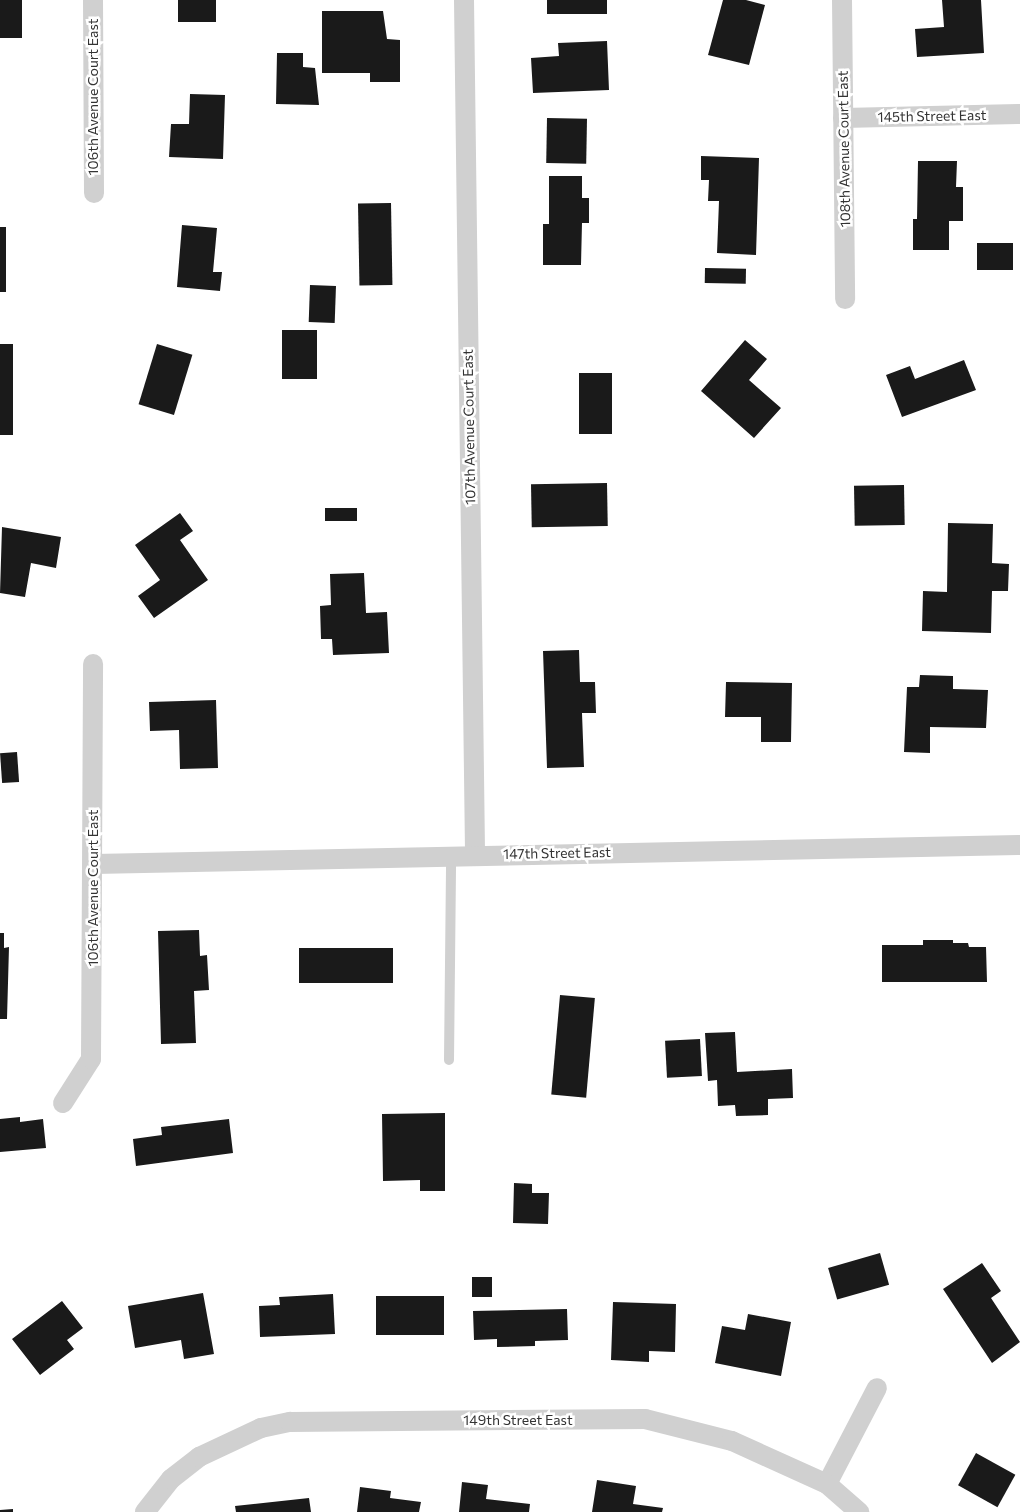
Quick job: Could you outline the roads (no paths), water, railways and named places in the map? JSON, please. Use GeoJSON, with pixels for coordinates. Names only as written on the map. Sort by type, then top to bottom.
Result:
{"type":"FeatureCollection","features":[{"type":"Feature","properties":{"kind":"street","name":"106th Avenue Court East"},"geometry":{"type":"LineString","coordinates":[[93,0],[94,193]]}},
{"type":"Feature","properties":{"kind":"street","name":"107th Avenue Court East"},"geometry":{"type":"LineString","coordinates":[[464,0],[475,854]]}},
{"type":"Feature","properties":{"kind":"street","name":"108th Avenue Court East"},"geometry":{"type":"LineString","coordinates":[[842,0],[845,299]]}},
{"type":"Feature","properties":{"kind":"street","name":"145th Street East"},"geometry":{"type":"LineString","coordinates":[[843,118],[1020,114]]}},
{"type":"Feature","properties":{"kind":"street","name":"106th Avenue Court East"},"geometry":{"type":"LineString","coordinates":[[63,1103],[91,1059],[94,864],[93,664]]}},
{"type":"Feature","properties":{"kind":"street","name":"147th Street East"},"geometry":{"type":"LineString","coordinates":[[94,864],[475,854],[1020,845]]}},
{"type":"Feature","properties":{"kind":"street"},"geometry":{"type":"LineString","coordinates":[[826,1484],[876,1388]]}},
{"type":"Feature","properties":{"kind":"street","name":"149th Street East"},"geometry":{"type":"LineString","coordinates":[[145,1512],[170,1479],[208,1453],[261,1428],[290,1422],[646,1418],[732,1441],[826,1484],[859,1512]]}},
{"type":"Feature","properties":{"kind":"lane"},"geometry":{"type":"LineString","coordinates":[[448,1060],[451,855]]}}]}
